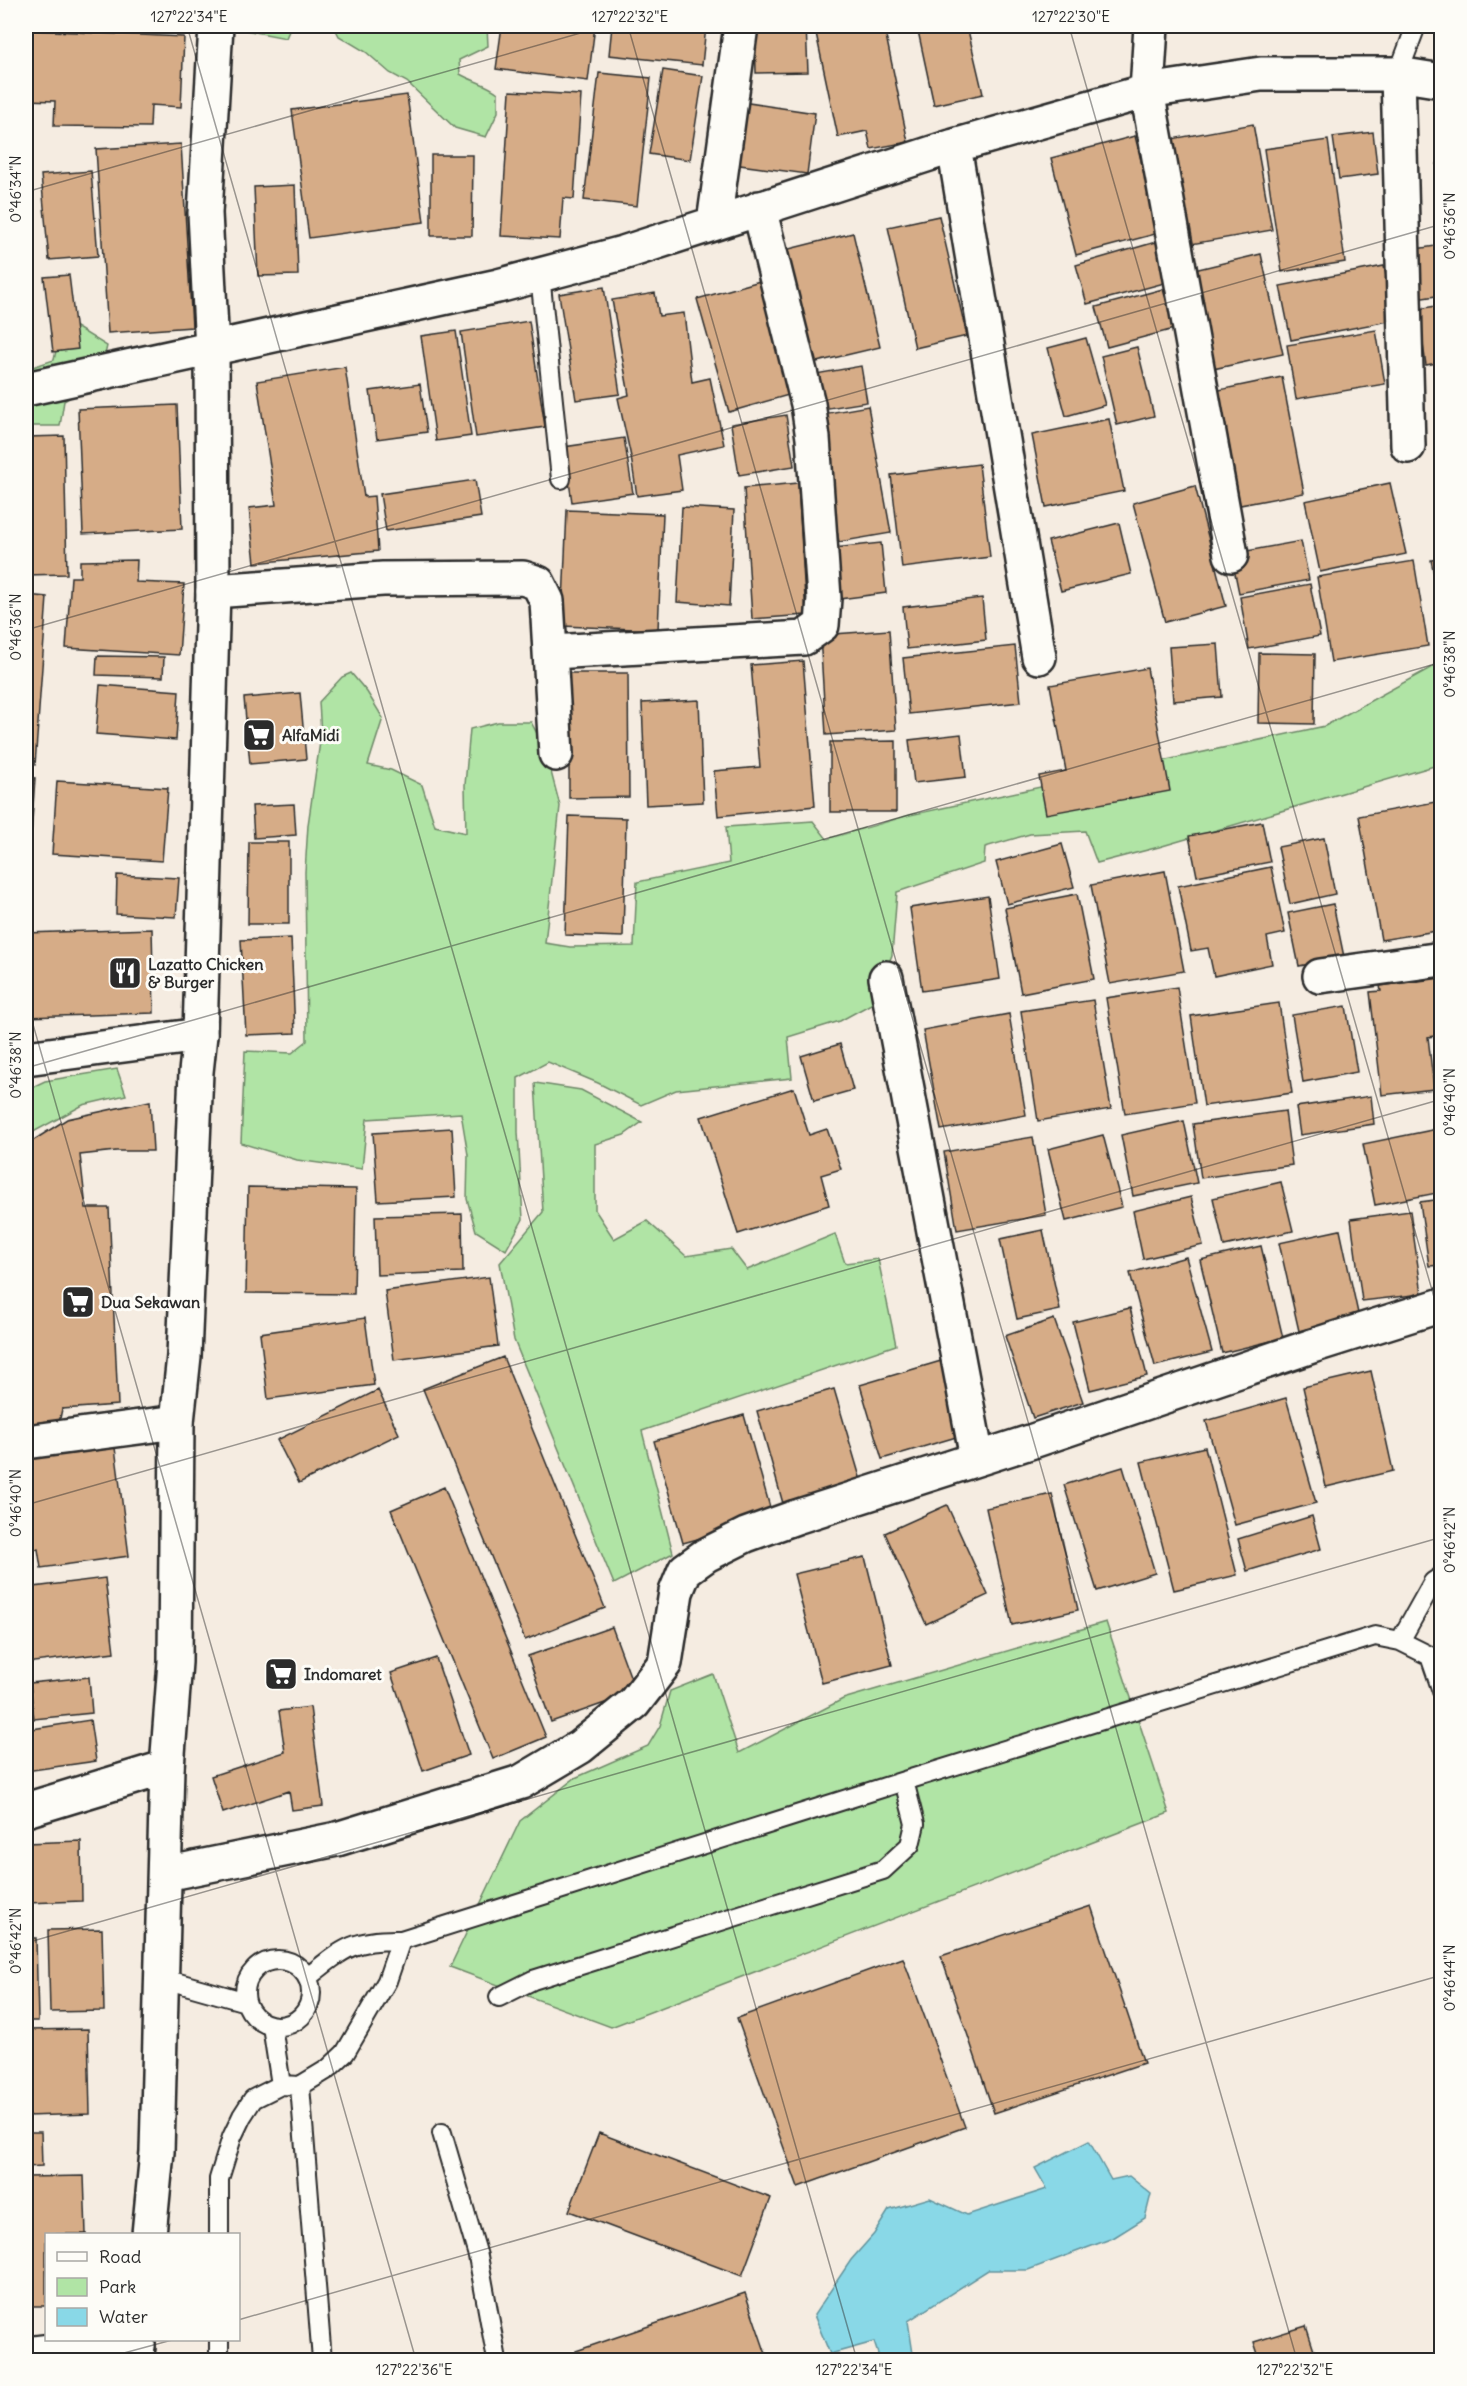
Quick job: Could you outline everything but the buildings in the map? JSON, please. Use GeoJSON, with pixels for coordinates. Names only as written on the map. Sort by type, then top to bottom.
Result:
{"type":"FeatureCollection","features":[{"type":"Feature","properties":{"kind":"street"},"geometry":{"type":"LineString","coordinates":[[149,2233],[157,2152],[167,1767],[175,1662],[177,1422],[184,1356],[196,1072],[200,1035],[213,591],[212,349],[205,213],[216,26]]}},
{"type":"Feature","properties":{"kind":"street"},"geometry":{"type":"LineString","coordinates":[[714,223],[741,26]]}},
{"type":"Feature","properties":{"kind":"street"},"geometry":{"type":"LineString","coordinates":[[1151,26],[1147,91],[1231,555]]}},
{"type":"Feature","properties":{"kind":"street"},"geometry":{"type":"LineString","coordinates":[[26,389],[498,286],[623,253],[954,146],[1147,91],[1261,74],[1398,74],[1442,81]]}},
{"type":"Feature","properties":{"kind":"street"},"geometry":{"type":"LineString","coordinates":[[1398,74],[1408,446]]}},
{"type":"Feature","properties":{"kind":"street"},"geometry":{"type":"LineString","coordinates":[[954,146],[1039,657]]}},
{"type":"Feature","properties":{"kind":"street"},"geometry":{"type":"LineString","coordinates":[[552,652],[804,638],[822,625],[824,598],[813,438],[808,404],[759,208]]}},
{"type":"Feature","properties":{"kind":"street"},"geometry":{"type":"LineString","coordinates":[[213,591],[383,579],[523,578],[538,583],[547,601],[552,652],[556,754]]}},
{"type":"Feature","properties":{"kind":"street"},"geometry":{"type":"LineString","coordinates":[[1320,976],[1442,959]]}},
{"type":"Feature","properties":{"kind":"street"},"geometry":{"type":"LineString","coordinates":[[886,978],[976,1458]]}},
{"type":"Feature","properties":{"kind":"street"},"geometry":{"type":"LineString","coordinates":[[26,1058],[200,1035]]}},
{"type":"Feature","properties":{"kind":"street"},"geometry":{"type":"LineString","coordinates":[[165,1874],[337,1839],[521,1782],[580,1747],[634,1703],[647,1689],[665,1663],[676,1592],[685,1570],[706,1555],[746,1536],[796,1517],[1442,1305]]}},
{"type":"Feature","properties":{"kind":"street"},"geometry":{"type":"LineString","coordinates":[[26,1442],[177,1422]]}},
{"type":"Feature","properties":{"kind":"street"},"geometry":{"type":"LineString","coordinates":[[26,1810],[167,1767]]}},
{"type":"Feature","properties":{"kind":"street"},"geometry":{"type":"LineString","coordinates":[[26,2354],[92,2346],[138,2349]]}},
{"type":"Feature","properties":{"kind":"lane"},"geometry":{"type":"LineString","coordinates":[[1398,74],[1416,26]]}},
{"type":"Feature","properties":{"kind":"lane"},"geometry":{"type":"LineString","coordinates":[[540,275],[561,478]]}},
{"type":"Feature","properties":{"kind":"lane"},"geometry":{"type":"LineString","coordinates":[[1400,1641],[1433,1582],[1442,1576]]}},
{"type":"Feature","properties":{"kind":"lane"},"geometry":{"type":"LineString","coordinates":[[308,1977],[339,1952],[368,1940],[401,1940],[904,1781],[1375,1636],[1400,1641],[1430,1656],[1442,1691]]}},
{"type":"Feature","properties":{"kind":"lane"},"geometry":{"type":"LineString","coordinates":[[499,1996],[532,1980],[884,1870],[910,1845],[915,1824],[904,1781]]}},
{"type":"Feature","properties":{"kind":"lane"},"geometry":{"type":"LineString","coordinates":[[219,2233],[219,2179],[232,2137],[253,2099],[281,2085],[300,2086],[328,2069],[345,2053],[387,1982],[401,1940]]}},
{"type":"Feature","properties":{"kind":"lane"},"geometry":{"type":"LineString","coordinates":[[282,1960],[296,1965],[308,1977],[312,1995],[306,2013],[291,2024],[272,2026],[260,2022],[246,2002],[246,1986],[252,1972],[266,1963],[282,1960]]}},
{"type":"Feature","properties":{"kind":"lane"},"geometry":{"type":"LineString","coordinates":[[160,1978],[246,2002]]}},
{"type":"Feature","properties":{"kind":"lane"},"geometry":{"type":"LineString","coordinates":[[272,2026],[281,2085]]}},
{"type":"Feature","properties":{"kind":"lane"},"geometry":{"type":"LineString","coordinates":[[300,2086],[322,2361]]}},
{"type":"Feature","properties":{"kind":"lane"},"geometry":{"type":"LineString","coordinates":[[442,2133],[477,2256],[497,2361]]}},
{"type":"Feature","properties":{"kind":"lane"},"geometry":{"type":"LineString","coordinates":[[219,2341],[219,2361]]}},
{"type":"Feature","properties":{"kind":"green space"},"geometry":{"type":"Polygon","coordinates":[[[224,26],[291,26],[286,38],[224,26]]]}},
{"type":"Feature","properties":{"kind":"green space"},"geometry":{"type":"Polygon","coordinates":[[[334,26],[487,26],[488,46],[459,60],[460,74],[498,93],[498,112],[486,137],[455,128],[407,82],[390,73],[366,52],[339,36],[334,26]]]}},
{"type":"Feature","properties":{"kind":"green space"},"geometry":{"type":"Polygon","coordinates":[[[63,319],[107,346],[99,380],[64,401],[60,426],[26,426],[26,369],[54,360],[63,319]]]}},
{"type":"Feature","properties":{"kind":"green space"},"geometry":{"type":"Polygon","coordinates":[[[1441,662],[1441,764],[1097,863],[1085,831],[1030,834],[985,847],[984,863],[897,892],[892,955],[873,1003],[840,1021],[788,1037],[792,1078],[676,1090],[641,1105],[598,1083],[548,1062],[518,1078],[518,1132],[523,1219],[506,1250],[476,1231],[467,1199],[468,1155],[461,1113],[367,1119],[362,1169],[297,1160],[241,1143],[245,1051],[292,1053],[307,1041],[305,872],[308,825],[321,735],[319,702],[342,677],[351,673],[367,692],[383,718],[368,765],[391,770],[422,785],[435,826],[466,833],[465,785],[470,729],[498,722],[531,722],[545,749],[560,806],[545,943],[570,947],[634,946],[637,882],[729,863],[726,827],[813,821],[827,839],[910,815],[1325,726],[1441,662]]]}},
{"type":"Feature","properties":{"kind":"green space"},"geometry":{"type":"Polygon","coordinates":[[[117,1069],[126,1095],[83,1105],[26,1136],[26,1090],[45,1081],[117,1069]]]}},
{"type":"Feature","properties":{"kind":"green space"},"geometry":{"type":"Polygon","coordinates":[[[535,1083],[581,1090],[642,1122],[624,1135],[595,1144],[595,1210],[614,1239],[647,1221],[686,1256],[731,1249],[747,1270],[835,1234],[845,1263],[878,1259],[896,1345],[642,1431],[673,1553],[614,1584],[514,1340],[500,1263],[543,1212],[535,1083]]]}},
{"type":"Feature","properties":{"kind":"green space"},"geometry":{"type":"Polygon","coordinates":[[[1106,1622],[1169,1813],[611,2027],[450,1967],[520,1821],[575,1778],[648,1746],[660,1726],[670,1691],[713,1674],[739,1753],[843,1699],[1106,1622]]]}},
{"type":"Feature","properties":{"kind":"water"},"geometry":{"type":"Polygon","coordinates":[[[1089,2141],[1111,2180],[1129,2176],[1151,2194],[1145,2218],[1113,2238],[1028,2270],[988,2270],[908,2321],[914,2360],[880,2360],[874,2342],[830,2354],[814,2315],[851,2260],[874,2234],[889,2210],[930,2198],[967,2215],[1047,2189],[1035,2168],[1089,2141]]]}},
{"type":"Feature","properties":{"kind":"place","name":"AlfaMidi"},"geometry":{"type":"Point","coordinates":[259,735]}},
{"type":"Feature","properties":{"kind":"place","name":"Lazatto Chicken & Burger"},"geometry":{"type":"Point","coordinates":[125,973]}},
{"type":"Feature","properties":{"kind":"place","name":"Dua Sekawan"},"geometry":{"type":"Point","coordinates":[78,1302]}},
{"type":"Feature","properties":{"kind":"place","name":"Indomaret"},"geometry":{"type":"Point","coordinates":[281,1674]}}]}
